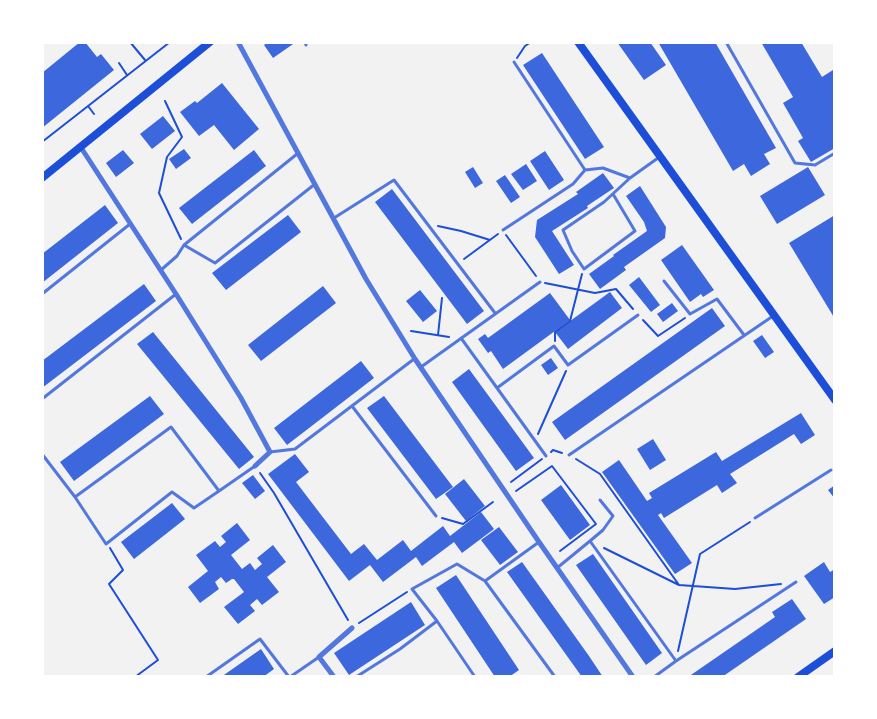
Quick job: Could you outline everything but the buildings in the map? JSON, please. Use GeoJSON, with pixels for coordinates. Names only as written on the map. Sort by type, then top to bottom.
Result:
{"type":"FeatureCollection","features":[{"type":"Feature","properties":{"kind":"main road"},"geometry":{"type":"LineString","coordinates":[[42,178],[210,42]]}},
{"type":"Feature","properties":{"kind":"main road"},"geometry":{"type":"LineString","coordinates":[[578,42],[835,400]]}},
{"type":"Feature","properties":{"kind":"main road"},"geometry":{"type":"LineString","coordinates":[[798,677],[835,651]]}},
{"type":"Feature","properties":{"kind":"street"},"geometry":{"type":"LineString","coordinates":[[238,42],[366,279],[415,359],[633,677]]}},
{"type":"Feature","properties":{"kind":"street"},"geometry":{"type":"LineString","coordinates":[[80,147],[241,398],[270,452],[255,466]]}},
{"type":"Feature","properties":{"kind":"street"},"geometry":{"type":"LineString","coordinates":[[333,677],[319,657],[352,628]]}},
{"type":"Feature","properties":{"kind":"lane"},"geometry":{"type":"LineString","coordinates":[[726,42],[795,163],[815,165],[835,153]]}},
{"type":"Feature","properties":{"kind":"lane"},"geometry":{"type":"LineString","coordinates":[[514,62],[585,170]]}},
{"type":"Feature","properties":{"kind":"lane"},"geometry":{"type":"LineString","coordinates":[[160,270],[177,256],[183,245],[299,153]]}},
{"type":"Feature","properties":{"kind":"lane"},"geometry":{"type":"LineString","coordinates":[[613,194],[635,231],[584,269],[572,251],[563,230],[604,202],[630,178],[660,156]]}},
{"type":"Feature","properties":{"kind":"lane"},"geometry":{"type":"LineString","coordinates":[[503,230],[573,184],[585,170],[603,168],[630,178]]}},
{"type":"Feature","properties":{"kind":"lane"},"geometry":{"type":"LineString","coordinates":[[333,218],[394,180],[495,313]]}},
{"type":"Feature","properties":{"kind":"lane"},"geometry":{"type":"LineString","coordinates":[[183,245],[215,263],[315,184]]}},
{"type":"Feature","properties":{"kind":"lane"},"geometry":{"type":"LineString","coordinates":[[42,294],[130,224]]}},
{"type":"Feature","properties":{"kind":"lane"},"geometry":{"type":"LineString","coordinates":[[664,281],[690,314],[717,299],[744,335]]}},
{"type":"Feature","properties":{"kind":"lane"},"geometry":{"type":"LineString","coordinates":[[421,368],[540,282]]}},
{"type":"Feature","properties":{"kind":"lane"},"geometry":{"type":"LineString","coordinates":[[42,399],[176,294]]}},
{"type":"Feature","properties":{"kind":"lane"},"geometry":{"type":"LineString","coordinates":[[497,388],[554,346],[568,365],[638,315]]}},
{"type":"Feature","properties":{"kind":"lane"},"geometry":{"type":"LineString","coordinates":[[569,455],[773,315]]}},
{"type":"Feature","properties":{"kind":"lane"},"geometry":{"type":"LineString","coordinates":[[461,338],[546,456]]}},
{"type":"Feature","properties":{"kind":"lane"},"geometry":{"type":"LineString","coordinates":[[270,452],[295,449],[415,359]]}},
{"type":"Feature","properties":{"kind":"lane"},"geometry":{"type":"LineString","coordinates":[[352,406],[436,516]]}},
{"type":"Feature","properties":{"kind":"lane"},"geometry":{"type":"LineString","coordinates":[[75,497],[171,427],[219,491]]}},
{"type":"Feature","properties":{"kind":"lane"},"geometry":{"type":"LineString","coordinates":[[42,454],[75,497],[106,544],[172,492],[194,508],[255,466]]}},
{"type":"Feature","properties":{"kind":"lane"},"geometry":{"type":"LineString","coordinates":[[755,519],[831,470]]}},
{"type":"Feature","properties":{"kind":"lane"},"geometry":{"type":"LineString","coordinates":[[557,568],[603,530],[612,516],[600,500]]}},
{"type":"Feature","properties":{"kind":"lane"},"geometry":{"type":"LineString","coordinates":[[590,541],[676,661]]}},
{"type":"Feature","properties":{"kind":"lane"},"geometry":{"type":"LineString","coordinates":[[485,580],[539,542]]}},
{"type":"Feature","properties":{"kind":"lane"},"geometry":{"type":"LineString","coordinates":[[475,677],[412,589],[457,564],[485,580],[555,677]]}},
{"type":"Feature","properties":{"kind":"lane"},"geometry":{"type":"LineString","coordinates":[[654,677],[796,582]]}},
{"type":"Feature","properties":{"kind":"lane"},"geometry":{"type":"LineString","coordinates":[[356,677],[400,649],[437,621]]}},
{"type":"Feature","properties":{"kind":"lane"},"geometry":{"type":"LineString","coordinates":[[206,677],[260,639],[290,677],[319,657]]}},
{"type":"Feature","properties":{"kind":"path"},"geometry":{"type":"LineString","coordinates":[[130,42],[145,60]]}},
{"type":"Feature","properties":{"kind":"path"},"geometry":{"type":"LineString","coordinates":[[42,142],[170,42]]}},
{"type":"Feature","properties":{"kind":"path"},"geometry":{"type":"LineString","coordinates":[[514,62],[525,46],[531,42]]}},
{"type":"Feature","properties":{"kind":"path"},"geometry":{"type":"LineString","coordinates":[[119,63],[128,75]]}},
{"type":"Feature","properties":{"kind":"path"},"geometry":{"type":"LineString","coordinates":[[165,101],[183,136],[166,157],[159,193],[183,245]]}},
{"type":"Feature","properties":{"kind":"path"},"geometry":{"type":"LineString","coordinates":[[88,106],[94,114]]}},
{"type":"Feature","properties":{"kind":"path"},"geometry":{"type":"LineString","coordinates":[[427,223],[490,240]]}},
{"type":"Feature","properties":{"kind":"path"},"geometry":{"type":"LineString","coordinates":[[457,264],[503,230],[540,282],[595,293],[616,288],[658,336],[690,314]]}},
{"type":"Feature","properties":{"kind":"path"},"geometry":{"type":"LineString","coordinates":[[554,346],[555,332],[570,321],[584,269]]}},
{"type":"Feature","properties":{"kind":"path"},"geometry":{"type":"LineString","coordinates":[[438,335],[442,298]]}},
{"type":"Feature","properties":{"kind":"path"},"geometry":{"type":"LineString","coordinates":[[411,332],[461,338]]}},
{"type":"Feature","properties":{"kind":"path"},"geometry":{"type":"LineString","coordinates":[[535,440],[568,365]]}},
{"type":"Feature","properties":{"kind":"path"},"geometry":{"type":"LineString","coordinates":[[511,482],[554,450],[569,455],[600,474],[679,585]]}},
{"type":"Feature","properties":{"kind":"path"},"geometry":{"type":"LineString","coordinates":[[255,466],[274,493],[352,628],[412,589]]}},
{"type":"Feature","properties":{"kind":"path"},"geometry":{"type":"LineString","coordinates":[[516,491],[552,466],[596,524],[560,551]]}},
{"type":"Feature","properties":{"kind":"path"},"geometry":{"type":"LineString","coordinates":[[436,516],[463,524],[493,502]]}},
{"type":"Feature","properties":{"kind":"path"},"geometry":{"type":"LineString","coordinates":[[676,661],[700,554],[755,519]]}},
{"type":"Feature","properties":{"kind":"path"},"geometry":{"type":"LineString","coordinates":[[590,541],[679,585],[735,589],[796,582]]}},
{"type":"Feature","properties":{"kind":"path"},"geometry":{"type":"LineString","coordinates":[[106,544],[123,570],[110,584],[158,660],[135,677]]}}]}
